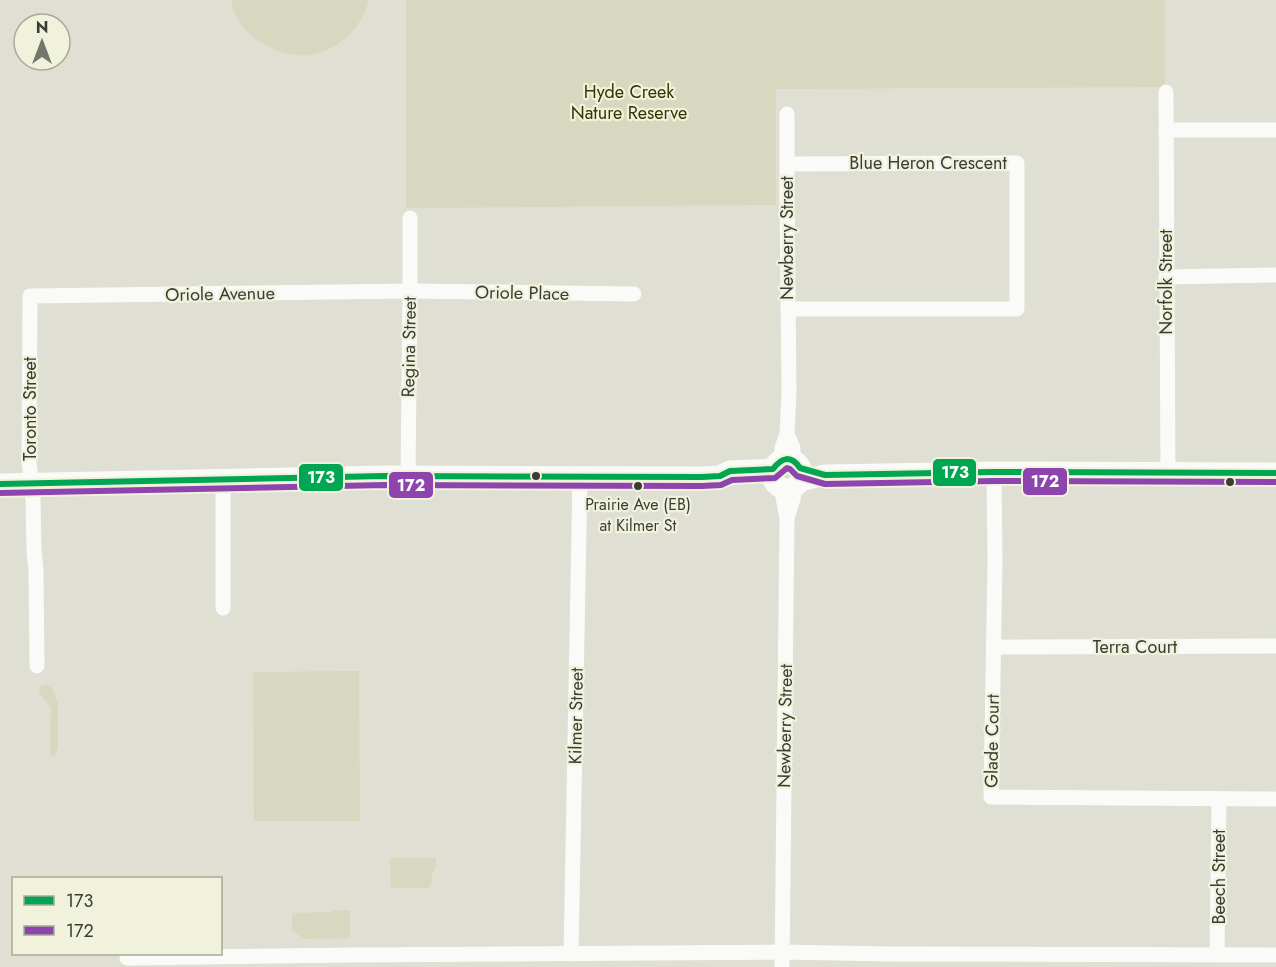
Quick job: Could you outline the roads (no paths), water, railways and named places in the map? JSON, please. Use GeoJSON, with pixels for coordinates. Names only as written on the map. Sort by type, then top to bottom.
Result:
{"type":"FeatureCollection","features":[{"type":"Feature","properties":{"kind":"main road"},"geometry":{"type":"LineString","coordinates":[[0,484],[408,476],[720,476],[730,471],[825,475],[994,472],[1276,472]]}},
{"type":"Feature","properties":{"kind":"street","name":"Norfolk Street"},"geometry":{"type":"LineString","coordinates":[[1166,92],[1168,472]]}},
{"type":"Feature","properties":{"kind":"street","name":"Newberry Street"},"geometry":{"type":"LineString","coordinates":[[782,960],[787,518],[793,499],[782,448],[787,434],[789,392],[787,114]]}},
{"type":"Feature","properties":{"kind":"street"},"geometry":{"type":"LineString","coordinates":[[1166,130],[1276,130]]}},
{"type":"Feature","properties":{"kind":"street","name":"Blue Heron Crescent"},"geometry":{"type":"LineString","coordinates":[[787,164],[1017,163],[1017,309],[788,309]]}},
{"type":"Feature","properties":{"kind":"street","name":"Regina Street"},"geometry":{"type":"LineString","coordinates":[[408,476],[410,218]]}},
{"type":"Feature","properties":{"kind":"street"},"geometry":{"type":"LineString","coordinates":[[1166,277],[1276,275]]}},
{"type":"Feature","properties":{"kind":"street","name":"Oriole Place"},"geometry":{"type":"LineString","coordinates":[[410,291],[634,294]]}},
{"type":"Feature","properties":{"kind":"street","name":"Oriole Avenue"},"geometry":{"type":"LineString","coordinates":[[30,296],[410,291]]}},
{"type":"Feature","properties":{"kind":"street","name":"Toronto Street"},"geometry":{"type":"LineString","coordinates":[[30,296],[29,461],[36,572],[37,666]]}},
{"type":"Feature","properties":{"kind":"street","name":"Glade Court"},"geometry":{"type":"LineString","coordinates":[[994,472],[991,797],[1276,799]]}},
{"type":"Feature","properties":{"kind":"street","name":"Kilmer Street"},"geometry":{"type":"LineString","coordinates":[[571,954],[580,477]]}},
{"type":"Feature","properties":{"kind":"street"},"geometry":{"type":"LineString","coordinates":[[223,480],[223,608]]}},
{"type":"Feature","properties":{"kind":"street","name":"Terra Court"},"geometry":{"type":"LineString","coordinates":[[994,647],[1276,646]]}},
{"type":"Feature","properties":{"kind":"street","name":"Beech Street"},"geometry":{"type":"LineString","coordinates":[[1217,955],[1219,799]]}},
{"type":"Feature","properties":{"kind":"street"},"geometry":{"type":"LineString","coordinates":[[127,958],[372,961],[571,954],[782,960],[890,954],[1276,955]]}},
{"type":"Feature","properties":{"kind":"place","name":"Prairie Ave (EB) at Kilmer St"},"geometry":{"type":"Point","coordinates":[638,486]}},
{"type":"Feature","properties":{"kind":"park label","name":"Hyde Creek Nature Reserve"},"geometry":{"type":"Point","coordinates":[629,102]}}]}
